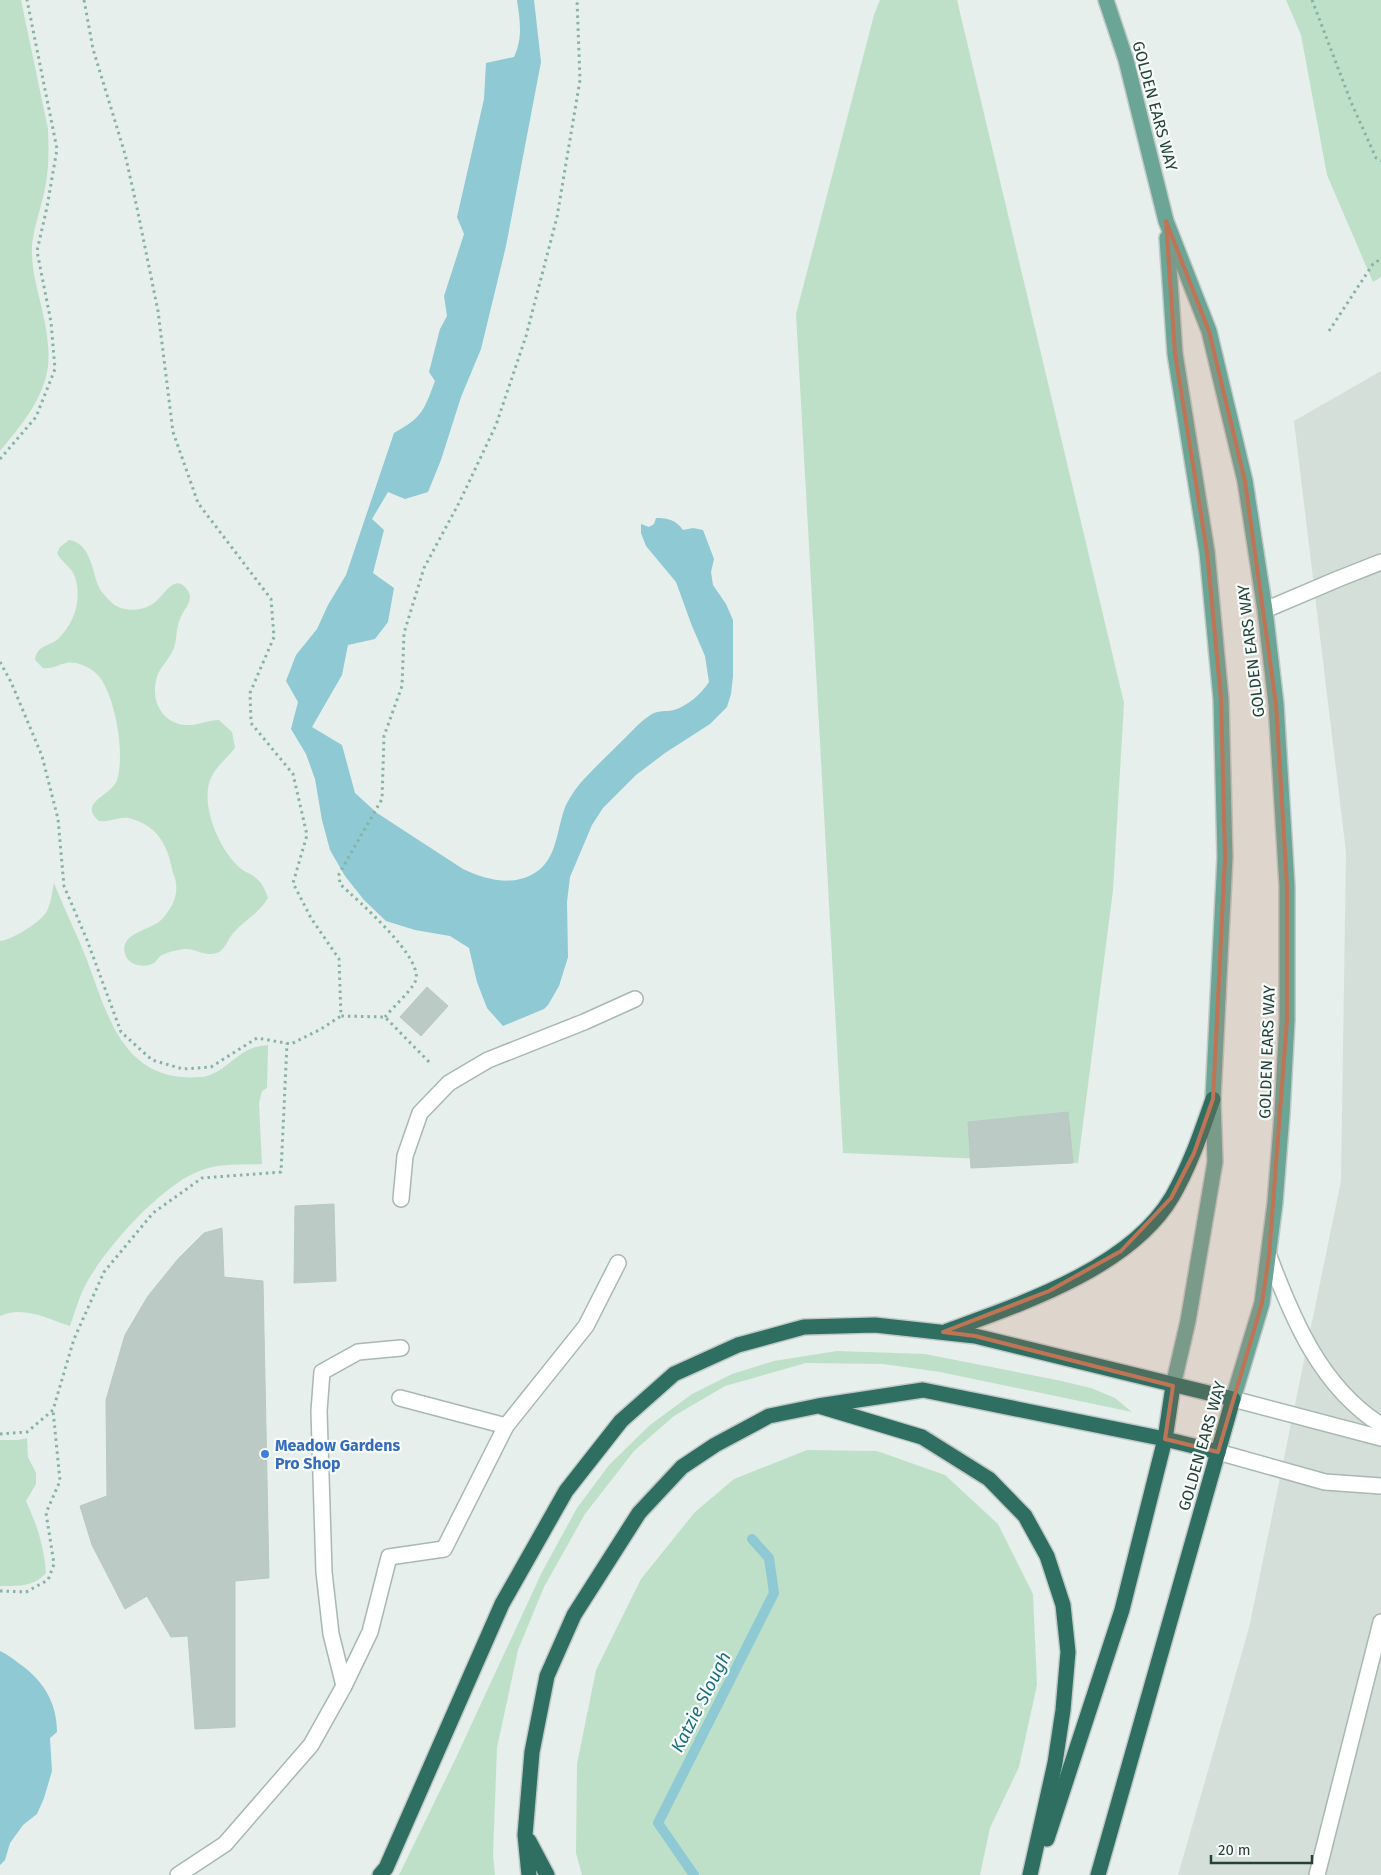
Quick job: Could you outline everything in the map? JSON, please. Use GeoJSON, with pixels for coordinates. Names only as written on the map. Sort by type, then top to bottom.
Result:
{"type":"FeatureCollection","features":[{"type":"Feature","properties":{"kind":"highway"},"geometry":{"type":"LineString","coordinates":[[943,1332],[1000,1312],[1049,1291],[1083,1274],[1121,1251],[1150,1225],[1171,1198],[1194,1153],[1213,1099]]}},
{"type":"Feature","properties":{"kind":"highway"},"geometry":{"type":"LineString","coordinates":[[380,1875],[386,1868],[502,1604],[566,1491],[621,1421],[674,1374],[738,1345],[804,1327],[875,1325],[975,1336],[1233,1400]]}},
{"type":"Feature","properties":{"kind":"highway","name":"GOLDEN EARS WAY"},"geometry":{"type":"LineString","coordinates":[[1035,1875],[1122,1610],[1165,1439],[1174,1386]]}},
{"type":"Feature","properties":{"kind":"highway"},"geometry":{"type":"LineString","coordinates":[[529,1875],[526,1835],[532,1752],[547,1676],[574,1615],[639,1513],[682,1467],[716,1445],[769,1416],[818,1406],[923,1390],[1165,1439],[1218,1452]]}},
{"type":"Feature","properties":{"kind":"highway","name":"GOLDEN EARS WAY"},"geometry":{"type":"LineString","coordinates":[[1098,1875],[1233,1400]]}},
{"type":"Feature","properties":{"kind":"highway"},"geometry":{"type":"LineString","coordinates":[[818,1406],[922,1437],[954,1456],[989,1479],[1025,1516],[1047,1556],[1064,1605],[1068,1652],[1063,1710],[1055,1763],[1030,1875]]}},
{"type":"Feature","properties":{"kind":"highway"},"geometry":{"type":"LineString","coordinates":[[526,1835],[547,1875]]}},
{"type":"Feature","properties":{"kind":"main road","name":"GOLDEN EARS WAY"},"geometry":{"type":"LineString","coordinates":[[1106,0],[1126,60],[1166,221],[1209,332],[1245,481],[1266,610],[1276,704],[1287,886],[1286,1039],[1277,1184],[1269,1256],[1262,1303],[1233,1400]]}},
{"type":"Feature","properties":{"kind":"main road","name":"GOLDEN EARS WAY"},"geometry":{"type":"LineString","coordinates":[[1166,221],[1176,354],[1207,552],[1221,699],[1225,857],[1213,1099],[1215,1162],[1188,1321],[1174,1386]]}},
{"type":"Feature","properties":{"kind":"lane"},"geometry":{"type":"LineString","coordinates":[[1266,610],[1381,562]]}},
{"type":"Feature","properties":{"kind":"lane"},"geometry":{"type":"LineString","coordinates":[[401,1199],[405,1156],[420,1112],[449,1083],[488,1060],[584,1022],[635,999]]}},
{"type":"Feature","properties":{"kind":"lane"},"geometry":{"type":"LineString","coordinates":[[1269,1256],[1285,1298],[1308,1346],[1328,1377],[1349,1401],[1381,1425]]}},
{"type":"Feature","properties":{"kind":"lane"},"geometry":{"type":"LineString","coordinates":[[178,1875],[225,1844],[311,1744],[344,1686],[370,1632],[389,1556],[444,1549],[506,1426],[586,1326],[618,1263]]}},
{"type":"Feature","properties":{"kind":"lane"},"geometry":{"type":"LineString","coordinates":[[344,1686],[331,1634],[324,1572],[319,1411],[322,1372],[358,1352],[401,1348]]}},
{"type":"Feature","properties":{"kind":"lane"},"geometry":{"type":"LineString","coordinates":[[400,1398],[506,1426]]}},
{"type":"Feature","properties":{"kind":"lane"},"geometry":{"type":"LineString","coordinates":[[1233,1400],[1381,1438]]}},
{"type":"Feature","properties":{"kind":"lane"},"geometry":{"type":"LineString","coordinates":[[1218,1452],[1325,1482],[1381,1486]]}},
{"type":"Feature","properties":{"kind":"lane"},"geometry":{"type":"LineString","coordinates":[[1317,1875],[1381,1622]]}},
{"type":"Feature","properties":{"kind":"path"},"geometry":{"type":"LineString","coordinates":[[0,459],[36,417],[55,369],[51,322],[37,251],[57,149],[28,0]]}},
{"type":"Feature","properties":{"kind":"path"},"geometry":{"type":"LineString","coordinates":[[84,0],[93,49],[125,154],[137,208],[158,310],[173,432],[198,503],[271,599],[274,637],[250,693],[251,724],[293,774],[308,835],[293,883],[311,918],[339,959],[341,1016]]}},
{"type":"Feature","properties":{"kind":"path"},"geometry":{"type":"LineString","coordinates":[[385,1017],[416,981],[417,972],[414,962],[385,927],[340,884],[339,874],[382,799],[384,736],[402,686],[404,634],[424,568],[460,501],[496,424],[526,336],[557,217],[580,80],[577,0]]}},
{"type":"Feature","properties":{"kind":"path"},"geometry":{"type":"LineString","coordinates":[[1312,0],[1351,102],[1376,158],[1381,160]]}},
{"type":"Feature","properties":{"kind":"path"},"geometry":{"type":"LineString","coordinates":[[1329,331],[1373,264],[1381,259]]}},
{"type":"Feature","properties":{"kind":"path"},"geometry":{"type":"LineString","coordinates":[[0,662],[11,682],[42,756],[58,819],[64,886],[87,940],[121,1032],[152,1060],[183,1069],[211,1067],[257,1038],[291,1044],[314,1033],[341,1016],[385,1017],[449,1083]]}},
{"type":"Feature","properties":{"kind":"path"},"geometry":{"type":"LineString","coordinates":[[0,1591],[26,1592],[48,1580],[54,1564],[46,1513],[60,1481],[53,1410],[74,1339],[104,1272],[153,1213],[202,1178],[281,1172],[287,1043]]}},
{"type":"Feature","properties":{"kind":"path"},"geometry":{"type":"LineString","coordinates":[[0,1434],[27,1432],[53,1410]]}},
{"type":"Feature","properties":{"kind":"highlighted area"},"geometry":{"type":"Polygon","coordinates":[[[1166,221],[1209,331],[1245,481],[1276,704],[1287,886],[1287,1020],[1269,1256],[1262,1303],[1218,1452],[1165,1439],[1173,1386],[975,1336],[943,1332],[1049,1291],[1121,1251],[1171,1198],[1194,1153],[1213,1099],[1225,857],[1221,699],[1207,552],[1175,354],[1166,221]]]}},
{"type":"Feature","properties":{"kind":"shaded area"},"geometry":{"type":"Polygon","coordinates":[[[1381,371],[1381,1875],[1178,1875],[1249,1628],[1341,1181],[1346,852],[1294,421],[1381,371]]]}},
{"type":"Feature","properties":{"kind":"green space"},"geometry":{"type":"Polygon","coordinates":[[[0,0],[21,0],[48,129],[47,177],[34,232],[32,261],[47,338],[48,366],[42,390],[30,412],[0,451],[0,0]]]}},
{"type":"Feature","properties":{"kind":"green space"},"geometry":{"type":"Polygon","coordinates":[[[880,0],[957,0],[1124,703],[1113,890],[1078,1163],[843,1153],[796,314],[874,15],[880,0]]]}},
{"type":"Feature","properties":{"kind":"green space"},"geometry":{"type":"Polygon","coordinates":[[[1286,0],[1381,0],[1381,277],[1373,282],[1327,175],[1301,35],[1286,0]]]}},
{"type":"Feature","properties":{"kind":"green space"},"geometry":{"type":"Polygon","coordinates":[[[69,540],[76,542],[86,551],[100,589],[109,600],[119,607],[131,610],[149,606],[177,583],[182,584],[189,592],[190,600],[179,622],[174,648],[158,674],[155,691],[156,700],[163,714],[177,723],[190,725],[219,720],[232,732],[235,748],[213,774],[209,785],[209,810],[218,837],[232,860],[259,881],[264,887],[268,898],[260,909],[235,931],[217,953],[208,954],[188,949],[178,950],[162,955],[154,963],[146,966],[137,965],[129,961],[125,954],[127,940],[158,922],[169,911],[175,898],[176,882],[168,852],[155,832],[141,822],[128,818],[99,821],[93,814],[94,804],[114,786],[117,780],[120,757],[115,714],[101,679],[93,671],[79,664],[71,662],[51,668],[43,668],[35,660],[41,648],[55,641],[65,632],[76,610],[78,594],[75,577],[57,553],[60,547],[69,540]]]}},
{"type":"Feature","properties":{"kind":"green space"},"geometry":{"type":"Polygon","coordinates":[[[54,883],[112,1024],[136,1058],[153,1069],[174,1076],[200,1077],[219,1071],[248,1050],[268,1045],[267,1088],[262,1091],[259,1103],[262,1164],[224,1165],[202,1170],[170,1188],[153,1202],[136,1218],[95,1269],[81,1294],[70,1326],[26,1312],[9,1313],[0,1316],[0,941],[19,934],[44,915],[50,905],[54,883]]]}},
{"type":"Feature","properties":{"kind":"green space"},"geometry":{"type":"Polygon","coordinates":[[[837,1351],[925,1354],[1057,1380],[1091,1388],[1115,1398],[1132,1412],[940,1372],[883,1364],[806,1363],[725,1386],[674,1416],[634,1451],[585,1514],[544,1587],[518,1650],[497,1748],[493,1855],[495,1875],[399,1875],[454,1762],[542,1572],[577,1508],[609,1465],[650,1425],[692,1394],[732,1374],[774,1361],[837,1351]]]}},
{"type":"Feature","properties":{"kind":"green space"},"geometry":{"type":"Polygon","coordinates":[[[27,1438],[28,1457],[36,1473],[36,1484],[26,1501],[44,1554],[46,1573],[31,1583],[19,1586],[0,1586],[0,1440],[27,1438]]]}},
{"type":"Feature","properties":{"kind":"green space"},"geometry":{"type":"Polygon","coordinates":[[[807,1450],[877,1451],[945,1475],[998,1524],[1033,1594],[1037,1685],[1019,1767],[990,1828],[980,1875],[582,1875],[576,1853],[577,1764],[596,1670],[641,1579],[695,1512],[734,1479],[807,1450]]]}},
{"type":"Feature","properties":{"kind":"water"},"geometry":{"type":"Polygon","coordinates":[[[517,0],[534,0],[541,62],[506,246],[481,349],[461,397],[441,460],[428,492],[405,499],[388,492],[372,519],[384,530],[373,573],[394,588],[388,622],[375,639],[348,645],[342,675],[312,727],[342,745],[355,793],[377,813],[463,869],[491,879],[521,879],[539,870],[550,856],[566,805],[580,783],[648,716],[674,710],[685,705],[698,695],[709,682],[705,656],[676,582],[646,546],[641,533],[641,524],[649,527],[654,524],[656,518],[664,518],[675,522],[683,530],[693,528],[703,530],[714,559],[711,572],[713,585],[726,604],[733,620],[733,676],[727,707],[710,724],[665,753],[636,775],[603,808],[592,825],[570,877],[567,902],[568,957],[559,986],[544,1009],[503,1026],[487,1008],[477,982],[469,948],[450,936],[415,930],[386,921],[364,900],[345,876],[330,850],[322,820],[315,779],[306,754],[291,729],[298,702],[286,681],[296,655],[317,629],[328,605],[346,575],[394,433],[411,422],[421,412],[435,381],[429,372],[440,329],[447,316],[444,296],[464,234],[457,217],[484,99],[486,63],[514,57],[520,36],[517,0]]]}},
{"type":"Feature","properties":{"kind":"water"},"geometry":{"type":"Polygon","coordinates":[[[0,1651],[26,1669],[41,1683],[54,1710],[57,1732],[50,1738],[52,1771],[44,1798],[37,1814],[23,1825],[10,1843],[5,1860],[0,1865],[0,1651]]]}},
{"type":"Feature","properties":{"kind":"building"},"geometry":{"type":"Polygon","coordinates":[[[427,987],[448,1006],[421,1036],[400,1017],[427,987]]]}},
{"type":"Feature","properties":{"kind":"building"},"geometry":{"type":"Polygon","coordinates":[[[1068,1112],[1073,1163],[971,1168],[968,1122],[1068,1112]]]}},
{"type":"Feature","properties":{"kind":"building"},"geometry":{"type":"Polygon","coordinates":[[[334,1204],[336,1281],[294,1283],[295,1206],[334,1204]]]}},
{"type":"Feature","properties":{"kind":"building"},"geometry":{"type":"Polygon","coordinates":[[[222,1228],[224,1277],[263,1281],[269,1578],[235,1581],[235,1727],[195,1729],[188,1636],[171,1637],[147,1596],[125,1609],[92,1545],[80,1506],[107,1496],[106,1400],[125,1335],[148,1296],[178,1259],[204,1233],[222,1228]]]}},
{"type":"Feature","properties":{"kind":"waterway","name":"Katzie Slough"},"geometry":{"type":"LineString","coordinates":[[694,1875],[658,1823],[774,1593],[769,1558],[752,1539]]}},
{"type":"Feature","properties":{"kind":"place","name":"Meadow Gardens Pro Shop"},"geometry":{"type":"Point","coordinates":[265,1454]}}]}
